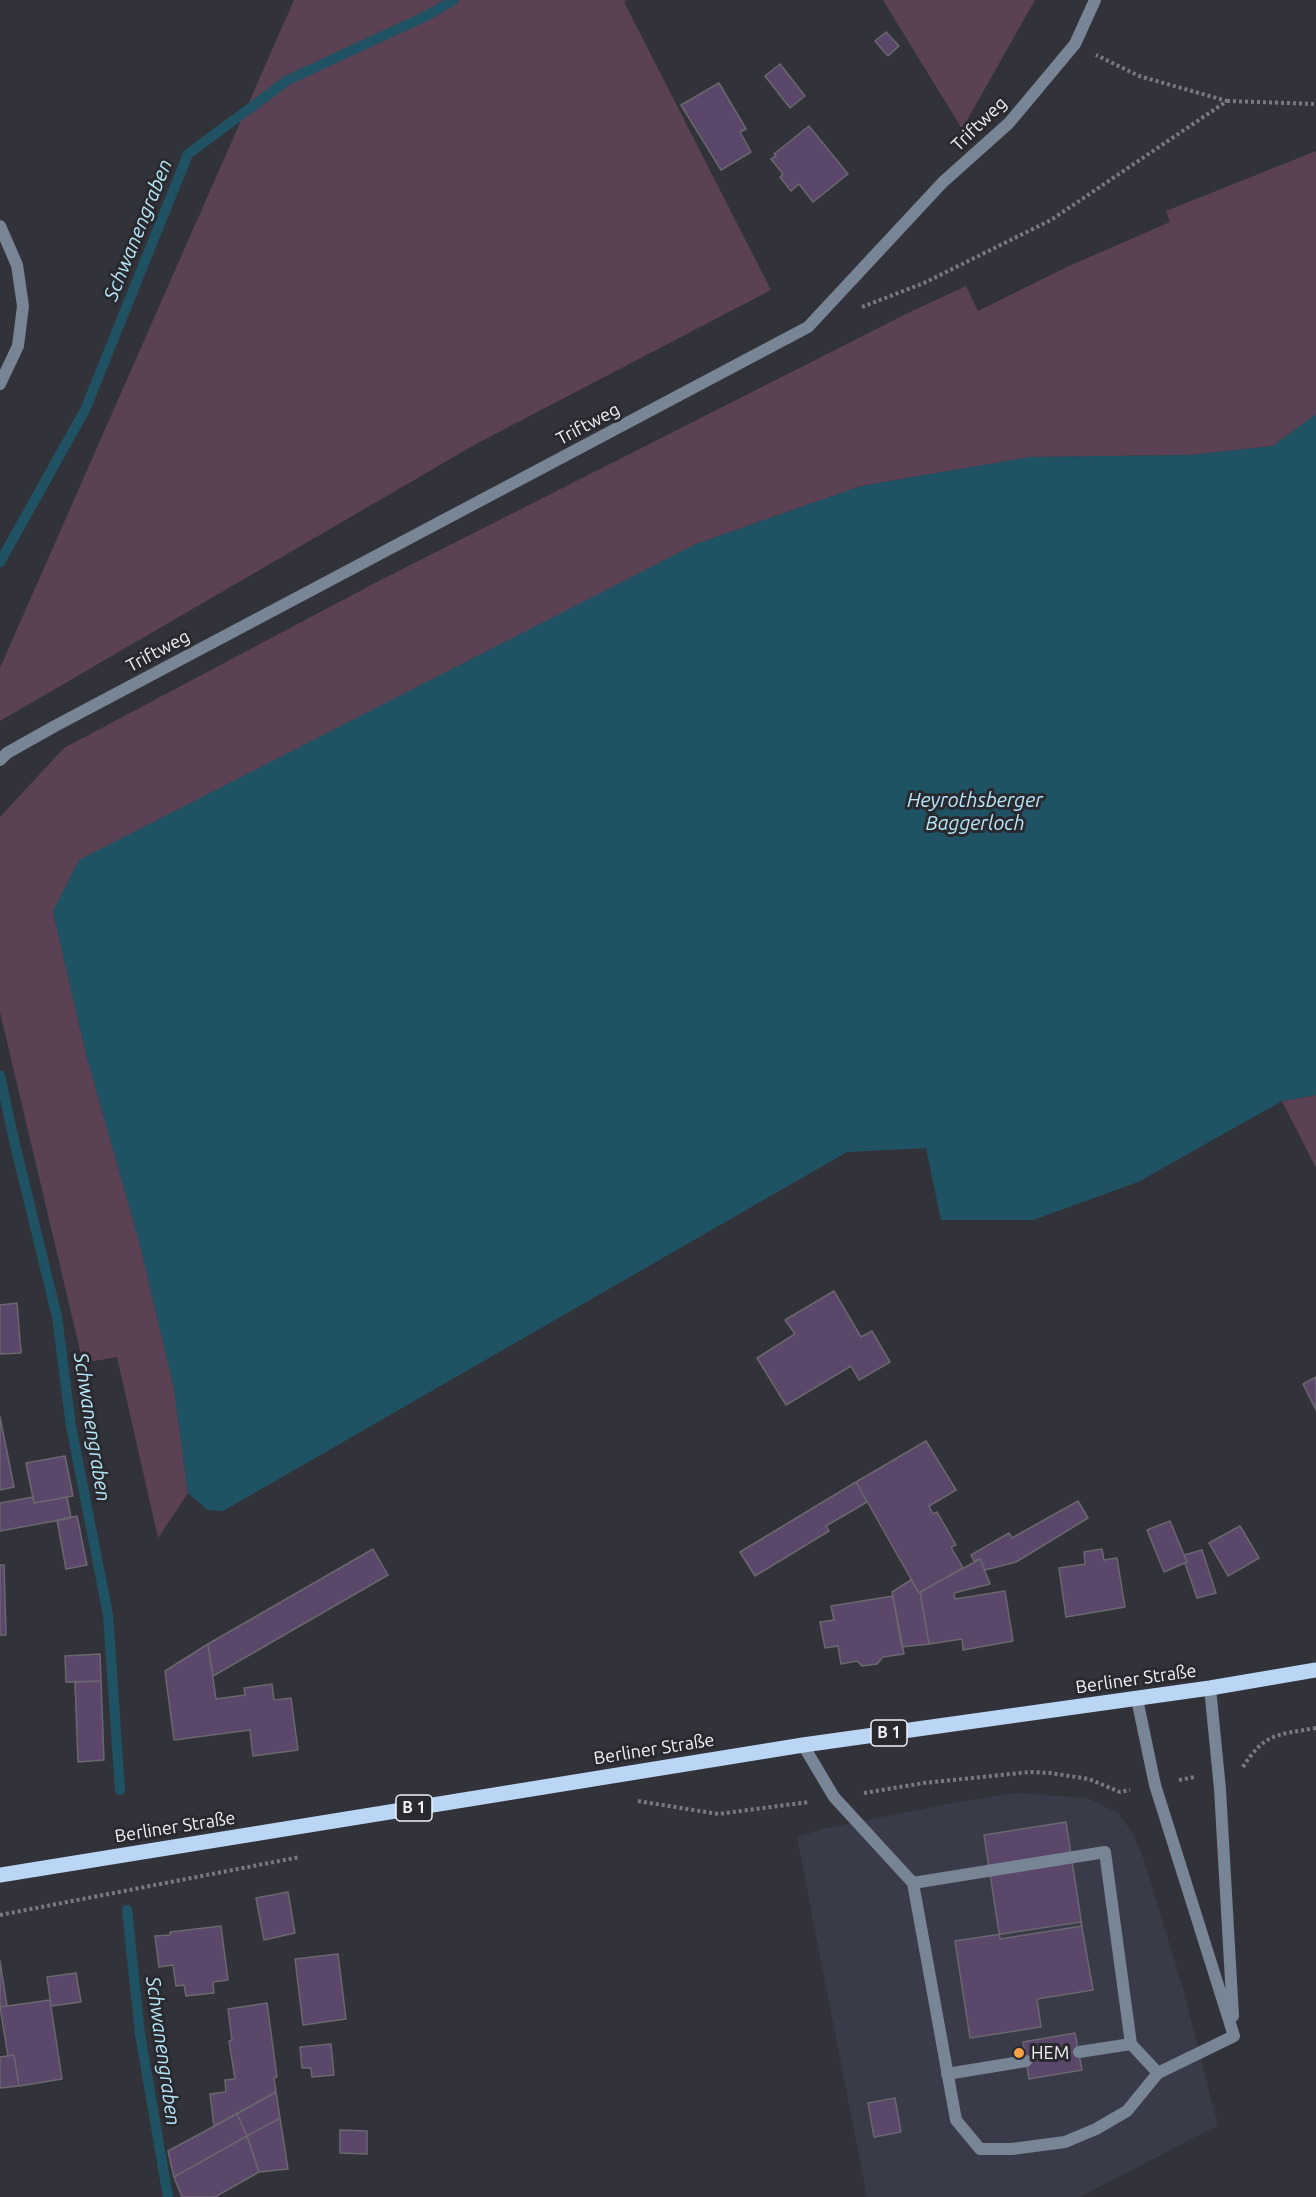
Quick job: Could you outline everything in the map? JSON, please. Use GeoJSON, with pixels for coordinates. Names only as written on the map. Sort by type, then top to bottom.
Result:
{"type":"FeatureCollection","features":[{"type":"Feature","properties":{"kind":"main road","name":"Berliner Straße"},"geometry":{"type":"LineString","coordinates":[[0,1875],[803,1745],[1137,1699],[1316,1670]]}},
{"type":"Feature","properties":{"kind":"lane","name":"Triftweg"},"geometry":{"type":"LineString","coordinates":[[0,760],[55,726],[808,327],[943,182],[1009,123],[1075,44],[1095,0]]}},
{"type":"Feature","properties":{"kind":"lane"},"geometry":{"type":"LineString","coordinates":[[0,226],[17,265],[22,306],[18,346],[0,384]]}},
{"type":"Feature","properties":{"kind":"lane"},"geometry":{"type":"LineString","coordinates":[[1210,1688],[1219,1773],[1234,2036]]}},
{"type":"Feature","properties":{"kind":"lane"},"geometry":{"type":"LineString","coordinates":[[1137,1699],[1155,1785],[1234,2036]]}},
{"type":"Feature","properties":{"kind":"lane"},"geometry":{"type":"LineString","coordinates":[[803,1745],[834,1797],[913,1883],[956,2120],[980,2149],[1012,2149],[1065,2142],[1096,2129],[1127,2111],[1158,2073],[1234,2036]]}},
{"type":"Feature","properties":{"kind":"lane"},"geometry":{"type":"LineString","coordinates":[[913,1883],[1105,1852],[1131,2044],[1158,2073]]}},
{"type":"Feature","properties":{"kind":"lane"},"geometry":{"type":"LineString","coordinates":[[1079,2052],[1131,2044]]}},
{"type":"Feature","properties":{"kind":"lane"},"geometry":{"type":"LineString","coordinates":[[947,2073],[1026,2061]]}},
{"type":"Feature","properties":{"kind":"path"},"geometry":{"type":"LineString","coordinates":[[1075,44],[1139,76],[1227,101],[1316,104]]}},
{"type":"Feature","properties":{"kind":"path"},"geometry":{"type":"LineString","coordinates":[[861,307],[924,283],[1051,220],[1227,101]]}},
{"type":"Feature","properties":{"kind":"path"},"geometry":{"type":"LineString","coordinates":[[635,1801],[718,1814],[924,1783],[1030,1772],[1089,1779],[1120,1792],[1243,1768],[1259,1745],[1274,1737],[1316,1728]]}},
{"type":"Feature","properties":{"kind":"path"},"geometry":{"type":"LineString","coordinates":[[0,1915],[305,1856]]}},
{"type":"Feature","properties":{"kind":"shaded area"},"geometry":{"type":"Polygon","coordinates":[[[294,0],[626,0],[624,2],[771,290],[476,444],[0,721],[0,668],[294,0]]]}},
{"type":"Feature","properties":{"kind":"shaded area"},"geometry":{"type":"Polygon","coordinates":[[[883,0],[1035,0],[962,129],[883,0]]]}},
{"type":"Feature","properties":{"kind":"shaded area"},"geometry":{"type":"Polygon","coordinates":[[[1316,151],[1316,414],[1273,446],[1191,455],[1030,457],[861,486],[696,544],[53,911],[86,1054],[139,1241],[174,1388],[188,1493],[158,1538],[117,1357],[83,1363],[0,1012],[0,817],[64,748],[373,584],[910,312],[966,286],[978,311],[1069,266],[1170,222],[1166,211],[1316,151]]]}},
{"type":"Feature","properties":{"kind":"shaded area"},"geometry":{"type":"Polygon","coordinates":[[[1316,1095],[1316,1168],[1282,1101],[1316,1095]]]}},
{"type":"Feature","properties":{"kind":"shaded area","name":"HEM"},"geometry":{"type":"Polygon","coordinates":[[[1018,1793],[1087,1798],[1118,1813],[1131,1831],[1142,1854],[1181,1982],[1218,2125],[1080,2197],[867,2197],[797,1837],[827,1828],[964,1801],[1018,1793]]]}},
{"type":"Feature","properties":{"kind":"water","name":"Heyrothsberger Baggerloch"},"geometry":{"type":"Polygon","coordinates":[[[1316,414],[1316,1095],[1282,1101],[1138,1182],[1033,1220],[941,1220],[926,1148],[847,1152],[223,1511],[208,1510],[188,1493],[174,1388],[139,1241],[86,1054],[53,911],[79,860],[696,544],[861,486],[1030,457],[1191,455],[1273,446],[1316,414]]]}},
{"type":"Feature","properties":{"kind":"building"},"geometry":{"type":"Polygon","coordinates":[[[886,32],[899,46],[888,56],[875,41],[886,32]]]}},
{"type":"Feature","properties":{"kind":"building"},"geometry":{"type":"Polygon","coordinates":[[[780,64],[805,96],[790,108],[765,76],[780,64]]]}},
{"type":"Feature","properties":{"kind":"building"},"geometry":{"type":"Polygon","coordinates":[[[719,83],[746,129],[740,132],[751,152],[721,170],[681,105],[719,83]]]}},
{"type":"Feature","properties":{"kind":"building"},"geometry":{"type":"Polygon","coordinates":[[[809,126],[848,174],[813,202],[799,184],[791,191],[780,177],[783,174],[771,159],[776,156],[774,154],[809,126]]]}},
{"type":"Feature","properties":{"kind":"building"},"geometry":{"type":"Polygon","coordinates":[[[834,1291],[861,1337],[872,1331],[890,1362],[859,1380],[851,1366],[786,1405],[757,1358],[795,1334],[785,1320],[834,1291]]]}},
{"type":"Feature","properties":{"kind":"building"},"geometry":{"type":"Polygon","coordinates":[[[17,1303],[21,1353],[0,1354],[0,1305],[17,1303]]]}},
{"type":"Feature","properties":{"kind":"building"},"geometry":{"type":"Polygon","coordinates":[[[1316,1377],[1316,1410],[1303,1384],[1316,1377]]]}},
{"type":"Feature","properties":{"kind":"building"},"geometry":{"type":"Polygon","coordinates":[[[0,1417],[14,1487],[0,1490],[0,1417]]]}},
{"type":"Feature","properties":{"kind":"building"},"geometry":{"type":"Polygon","coordinates":[[[926,1441],[956,1490],[929,1506],[933,1514],[937,1512],[956,1545],[951,1547],[963,1568],[919,1593],[856,1482],[926,1441]]]}},
{"type":"Feature","properties":{"kind":"building"},"geometry":{"type":"Polygon","coordinates":[[[65,1456],[73,1496],[34,1503],[26,1463],[65,1456]]]}},
{"type":"Feature","properties":{"kind":"building"},"geometry":{"type":"Polygon","coordinates":[[[856,1482],[867,1502],[826,1526],[829,1531],[755,1576],[740,1552],[856,1482]]]}},
{"type":"Feature","properties":{"kind":"building"},"geometry":{"type":"Polygon","coordinates":[[[33,1497],[34,1503],[67,1497],[71,1518],[0,1531],[0,1503],[33,1497]]]}},
{"type":"Feature","properties":{"kind":"building"},"geometry":{"type":"Polygon","coordinates":[[[1078,1501],[1088,1518],[1016,1562],[985,1570],[980,1559],[974,1561],[971,1555],[1009,1533],[1012,1538],[1078,1501]]]}},
{"type":"Feature","properties":{"kind":"building"},"geometry":{"type":"Polygon","coordinates":[[[77,1516],[87,1565],[66,1569],[57,1520],[77,1516]]]}},
{"type":"Feature","properties":{"kind":"building"},"geometry":{"type":"Polygon","coordinates":[[[1170,1521],[1187,1562],[1164,1572],[1147,1530],[1170,1521]]]}},
{"type":"Feature","properties":{"kind":"building"},"geometry":{"type":"Polygon","coordinates":[[[1240,1526],[1259,1558],[1228,1576],[1209,1543],[1240,1526]]]}},
{"type":"Feature","properties":{"kind":"building"},"geometry":{"type":"Polygon","coordinates":[[[373,1549],[388,1575],[213,1676],[208,1644],[373,1549]]]}},
{"type":"Feature","properties":{"kind":"building"},"geometry":{"type":"Polygon","coordinates":[[[1102,1549],[1104,1560],[1117,1558],[1125,1607],[1066,1617],[1059,1568],[1085,1564],[1084,1552],[1102,1549]]]}},
{"type":"Feature","properties":{"kind":"building"},"geometry":{"type":"Polygon","coordinates":[[[1202,1550],[1216,1593],[1197,1598],[1184,1555],[1202,1550]]]}},
{"type":"Feature","properties":{"kind":"building"},"geometry":{"type":"Polygon","coordinates":[[[980,1559],[990,1584],[954,1593],[955,1599],[1005,1591],[1013,1641],[963,1650],[962,1639],[929,1644],[920,1592],[980,1559]]]}},
{"type":"Feature","properties":{"kind":"building"},"geometry":{"type":"Polygon","coordinates":[[[0,1565],[4,1565],[6,1635],[0,1635],[0,1565]]]}},
{"type":"Feature","properties":{"kind":"building"},"geometry":{"type":"Polygon","coordinates":[[[911,1580],[920,1592],[929,1644],[902,1647],[892,1592],[911,1580]]]}},
{"type":"Feature","properties":{"kind":"building"},"geometry":{"type":"Polygon","coordinates":[[[893,1596],[904,1654],[883,1657],[877,1664],[862,1666],[857,1661],[841,1664],[838,1646],[825,1648],[820,1622],[834,1620],[831,1606],[893,1596]]]}},
{"type":"Feature","properties":{"kind":"building"},"geometry":{"type":"Polygon","coordinates":[[[208,1644],[216,1699],[245,1695],[244,1688],[272,1684],[274,1700],[291,1698],[298,1750],[253,1756],[250,1730],[174,1740],[165,1671],[208,1644]]]}},
{"type":"Feature","properties":{"kind":"building"},"geometry":{"type":"Polygon","coordinates":[[[100,1654],[101,1681],[66,1682],[65,1656],[100,1654]]]}},
{"type":"Feature","properties":{"kind":"building"},"geometry":{"type":"Polygon","coordinates":[[[101,1681],[104,1760],[78,1762],[75,1682],[101,1681]]]}},
{"type":"Feature","properties":{"kind":"building"},"geometry":{"type":"Polygon","coordinates":[[[1066,1822],[1082,1926],[1000,1939],[984,1835],[1066,1822]]]}},
{"type":"Feature","properties":{"kind":"building"},"geometry":{"type":"Polygon","coordinates":[[[288,1892],[295,1933],[264,1940],[256,1898],[288,1892]]]}},
{"type":"Feature","properties":{"kind":"building"},"geometry":{"type":"Polygon","coordinates":[[[1081,1922],[1093,1990],[1037,1999],[1041,2027],[970,2038],[955,1941],[1081,1922]]]}},
{"type":"Feature","properties":{"kind":"building"},"geometry":{"type":"Polygon","coordinates":[[[221,1926],[228,1980],[213,1982],[214,1993],[186,1996],[184,1985],[176,1986],[173,1965],[159,1967],[155,1936],[221,1926]]]}},
{"type":"Feature","properties":{"kind":"building"},"geometry":{"type":"Polygon","coordinates":[[[338,1954],[346,2019],[303,2025],[295,1959],[338,1954]]]}},
{"type":"Feature","properties":{"kind":"building"},"geometry":{"type":"Polygon","coordinates":[[[0,1961],[7,2006],[0,2007],[0,1961]]]}},
{"type":"Feature","properties":{"kind":"building"},"geometry":{"type":"Polygon","coordinates":[[[76,1973],[81,2002],[51,2006],[47,1977],[76,1973]]]}},
{"type":"Feature","properties":{"kind":"building"},"geometry":{"type":"Polygon","coordinates":[[[50,2000],[62,2079],[19,2086],[14,2055],[8,2056],[0,2007],[50,2000]]]}},
{"type":"Feature","properties":{"kind":"building"},"geometry":{"type":"Polygon","coordinates":[[[267,2003],[277,2077],[274,2078],[276,2092],[214,2126],[210,2094],[226,2092],[225,2080],[235,2079],[229,2041],[232,2040],[228,2009],[267,2003]]]}},
{"type":"Feature","properties":{"kind":"building"},"geometry":{"type":"Polygon","coordinates":[[[1075,2033],[1082,2070],[1029,2079],[1023,2042],[1075,2033]]]}},
{"type":"Feature","properties":{"kind":"building"},"geometry":{"type":"Polygon","coordinates":[[[331,2044],[334,2075],[312,2077],[311,2068],[302,2068],[300,2047],[331,2044]]]}},
{"type":"Feature","properties":{"kind":"building"},"geometry":{"type":"Polygon","coordinates":[[[14,2055],[19,2086],[0,2088],[0,2057],[14,2055]]]}},
{"type":"Feature","properties":{"kind":"building"},"geometry":{"type":"Polygon","coordinates":[[[276,2092],[280,2118],[247,2136],[237,2114],[276,2092]]]}},
{"type":"Feature","properties":{"kind":"building"},"geometry":{"type":"Polygon","coordinates":[[[895,2098],[901,2132],[874,2137],[868,2103],[895,2098]]]}},
{"type":"Feature","properties":{"kind":"building"},"geometry":{"type":"Polygon","coordinates":[[[237,2114],[247,2136],[174,2177],[168,2151],[237,2114]]]}},
{"type":"Feature","properties":{"kind":"building"},"geometry":{"type":"Polygon","coordinates":[[[280,2118],[288,2169],[259,2172],[247,2136],[280,2118]]]}},
{"type":"Feature","properties":{"kind":"building"},"geometry":{"type":"Polygon","coordinates":[[[340,2130],[367,2131],[367,2154],[340,2153],[340,2130]]]}},
{"type":"Feature","properties":{"kind":"building"},"geometry":{"type":"Polygon","coordinates":[[[247,2136],[259,2172],[215,2197],[182,2197],[174,2177],[247,2136]]]}},
{"type":"Feature","properties":{"kind":"waterway","name":"Schwanengraben"},"geometry":{"type":"LineString","coordinates":[[0,562],[85,410],[188,154],[288,80],[426,16],[454,0]]}},
{"type":"Feature","properties":{"kind":"waterway","name":"Schwanengraben"},"geometry":{"type":"LineString","coordinates":[[0,1075],[57,1317],[71,1426],[108,1615],[120,1790]]}},
{"type":"Feature","properties":{"kind":"waterway","name":"Schwanengraben"},"geometry":{"type":"LineString","coordinates":[[127,1910],[140,2034],[168,2197]]}},
{"type":"Feature","properties":{"kind":"place","name":"HEM"},"geometry":{"type":"Point","coordinates":[1019,2053]}}]}
